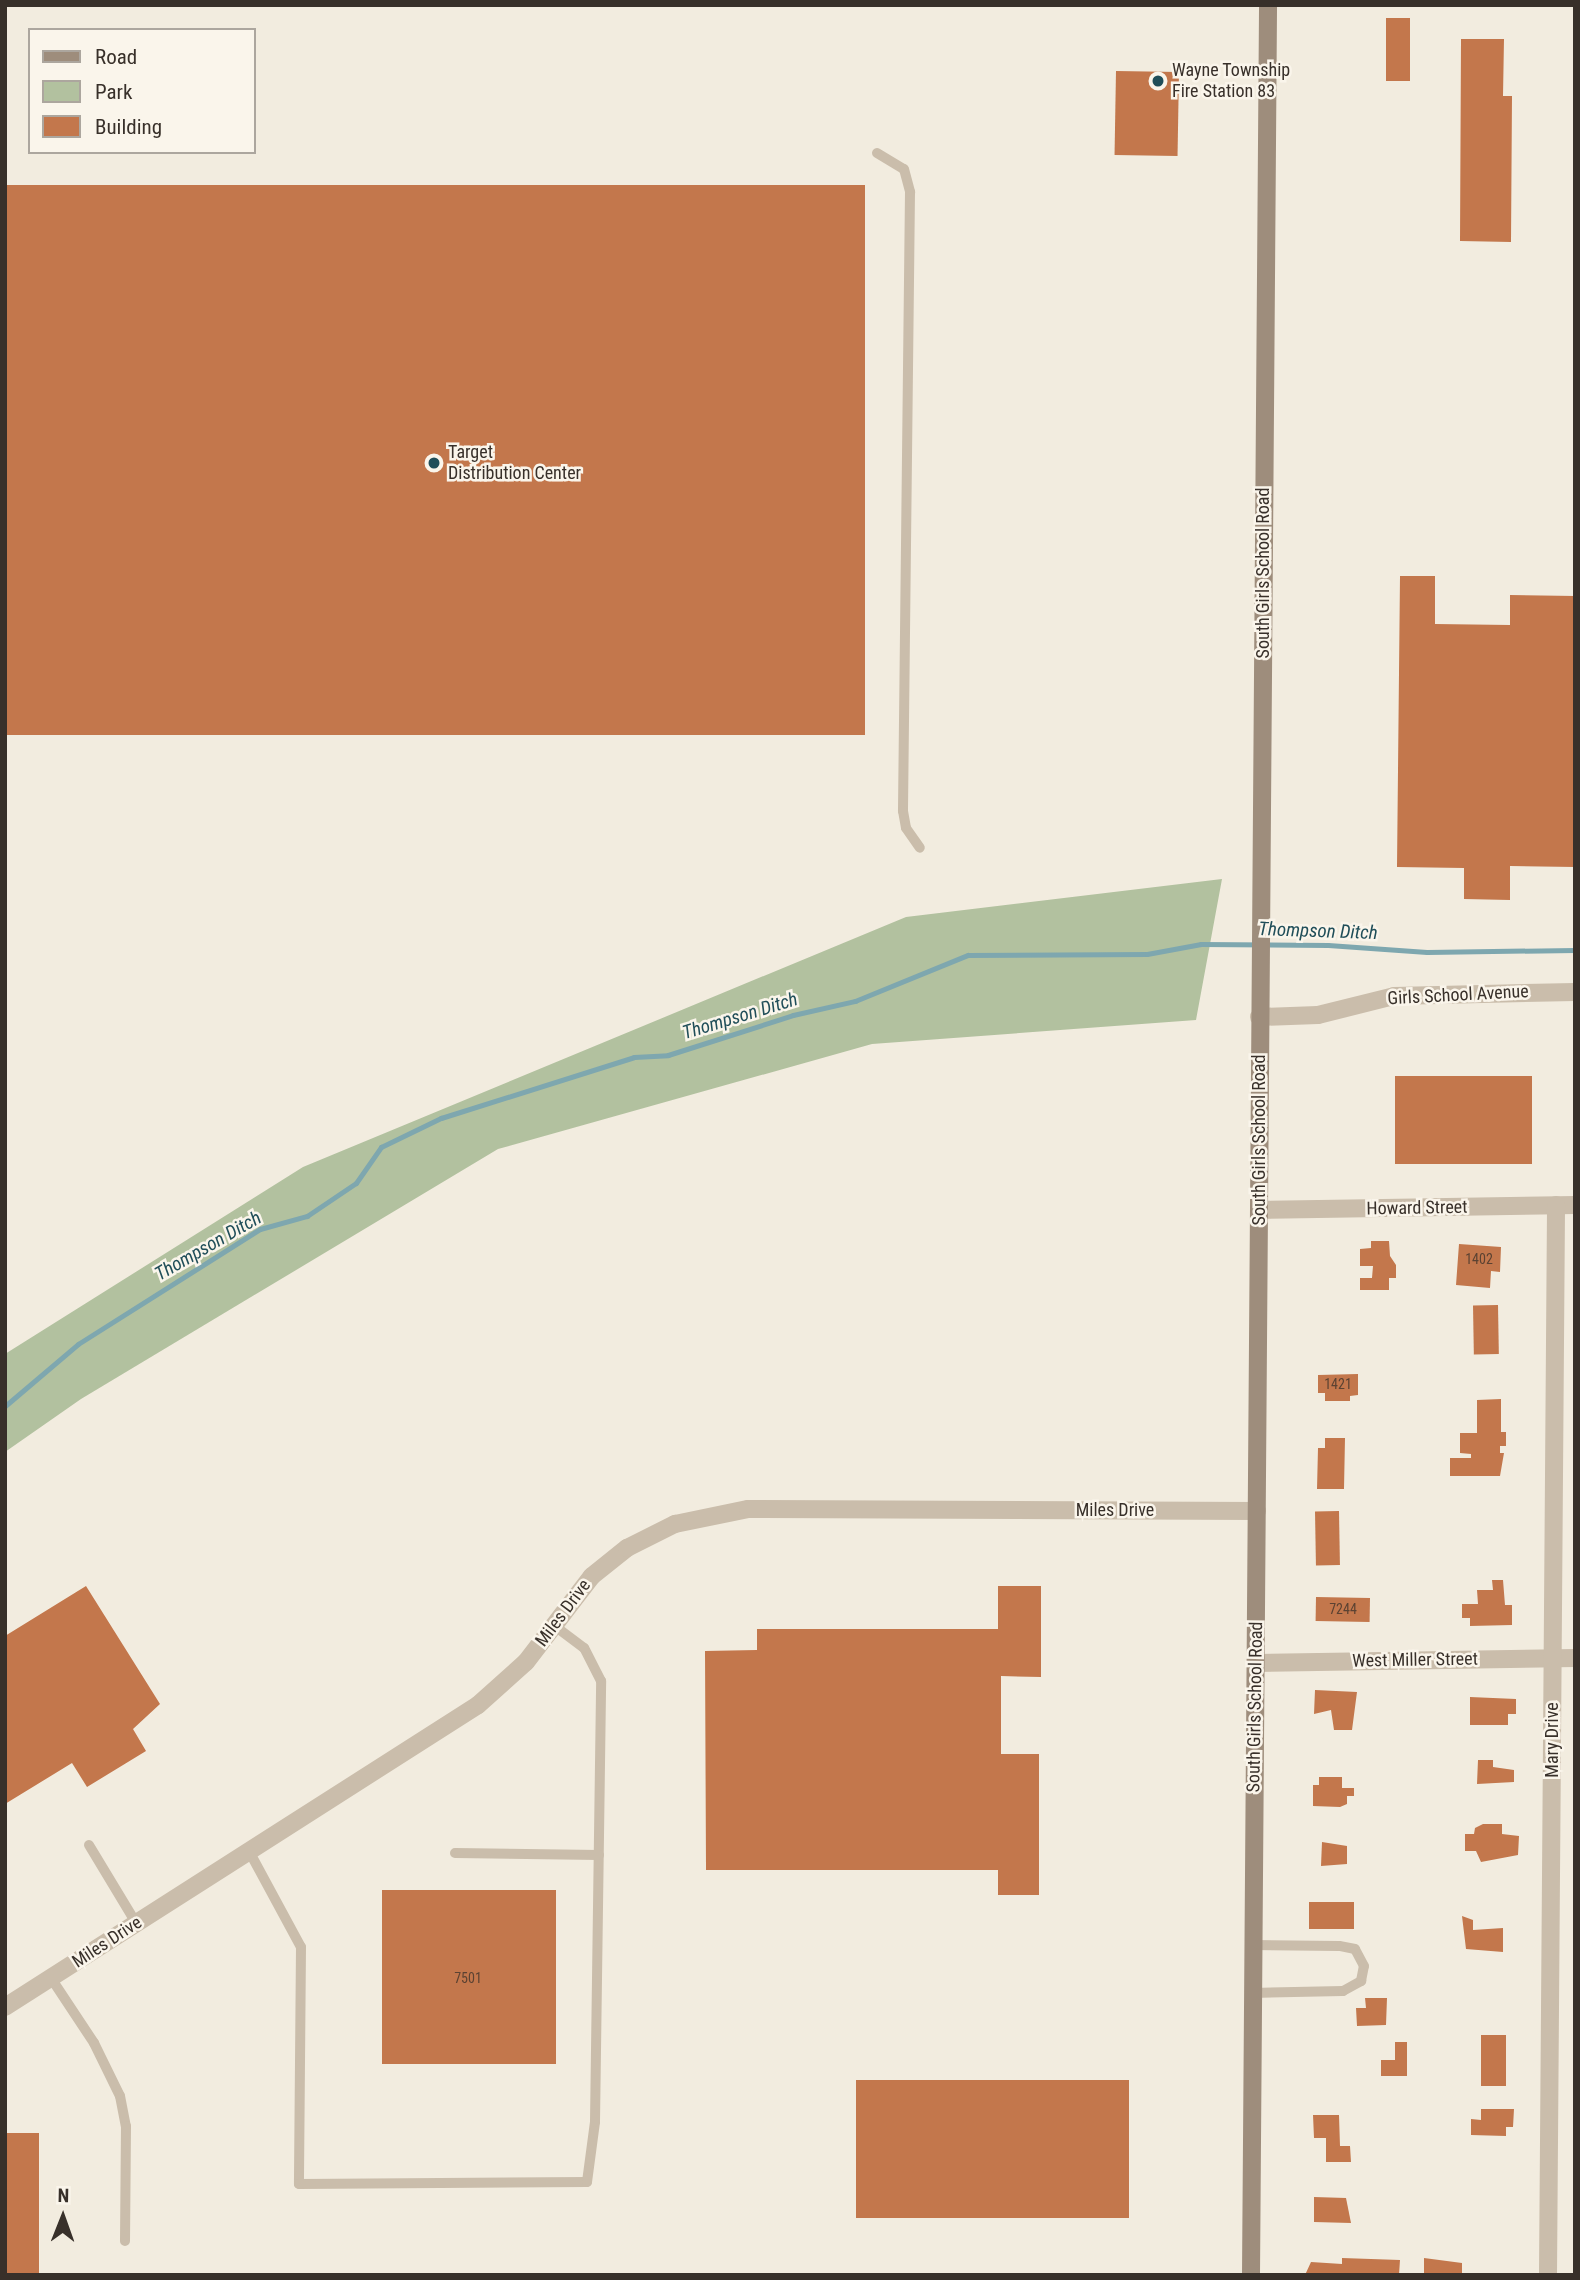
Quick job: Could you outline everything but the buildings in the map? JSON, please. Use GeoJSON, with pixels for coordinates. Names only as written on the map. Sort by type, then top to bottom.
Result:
{"type":"FeatureCollection","features":[{"type":"Feature","properties":{"kind":"main road","name":"South Girls School Road"},"geometry":{"type":"LineString","coordinates":[[1251,2275],[1268,5]]}},
{"type":"Feature","properties":{"kind":"street","name":"Girls School Avenue"},"geometry":{"type":"LineString","coordinates":[[1259,1017],[1318,1015],[1394,996],[1575,992]]}},
{"type":"Feature","properties":{"kind":"street","name":"Mary Drive"},"geometry":{"type":"LineString","coordinates":[[1548,2275],[1556,1205]]}},
{"type":"Feature","properties":{"kind":"street","name":"Howard Street"},"geometry":{"type":"LineString","coordinates":[[1259,1210],[1575,1205]]}},
{"type":"Feature","properties":{"kind":"street","name":"Miles Drive"},"geometry":{"type":"LineString","coordinates":[[5,2007],[493,1694],[532,1655],[579,1588],[627,1548],[675,1524],[718,1513],[748,1509],[1257,1511]]}},
{"type":"Feature","properties":{"kind":"street","name":"West Miller Street"},"geometry":{"type":"LineString","coordinates":[[1256,1663],[1575,1658]]}},
{"type":"Feature","properties":{"kind":"lane"},"geometry":{"type":"LineString","coordinates":[[877,153],[904,169],[910,192],[903,811],[906,828],[920,848]]}},
{"type":"Feature","properties":{"kind":"lane"},"geometry":{"type":"LineString","coordinates":[[249,1851],[301,1947],[299,2184],[587,2182],[595,2122],[601,1681],[584,1648],[552,1624]]}},
{"type":"Feature","properties":{"kind":"lane"},"geometry":{"type":"LineString","coordinates":[[89,1845],[136,1923]]}},
{"type":"Feature","properties":{"kind":"lane"},"geometry":{"type":"LineString","coordinates":[[456,1853],[599,1855]]}},
{"type":"Feature","properties":{"kind":"lane"},"geometry":{"type":"LineString","coordinates":[[1252,1993],[1343,1991],[1361,1981],[1364,1966],[1355,1950],[1339,1946],[1253,1945]]}},
{"type":"Feature","properties":{"kind":"lane"},"geometry":{"type":"LineString","coordinates":[[51,1978],[94,2043],[120,2096],[126,2126],[125,2241]]}},
{"type":"Feature","properties":{"kind":"green space"},"geometry":{"type":"Polygon","coordinates":[[[1222,879],[1196,1020],[872,1044],[498,1149],[81,1399],[5,1452],[5,1354],[303,1167],[906,917],[1222,879]]]}},
{"type":"Feature","properties":{"kind":"waterway","name":"Thompson Ditch"},"geometry":{"type":"LineString","coordinates":[[5,1406],[78,1344],[260,1229],[307,1216],[356,1183],[381,1147],[441,1118],[634,1057],[668,1055],[793,1015],[855,1001],[968,955],[1147,954],[1201,944],[1328,945],[1427,952],[1575,950]]}},
{"type":"Feature","properties":{"kind":"place","name":"Wayne Township Fire Station 83"},"geometry":{"type":"Point","coordinates":[1158,81]}},
{"type":"Feature","properties":{"kind":"place","name":"Target Distribution Center"},"geometry":{"type":"Point","coordinates":[434,463]}}]}
